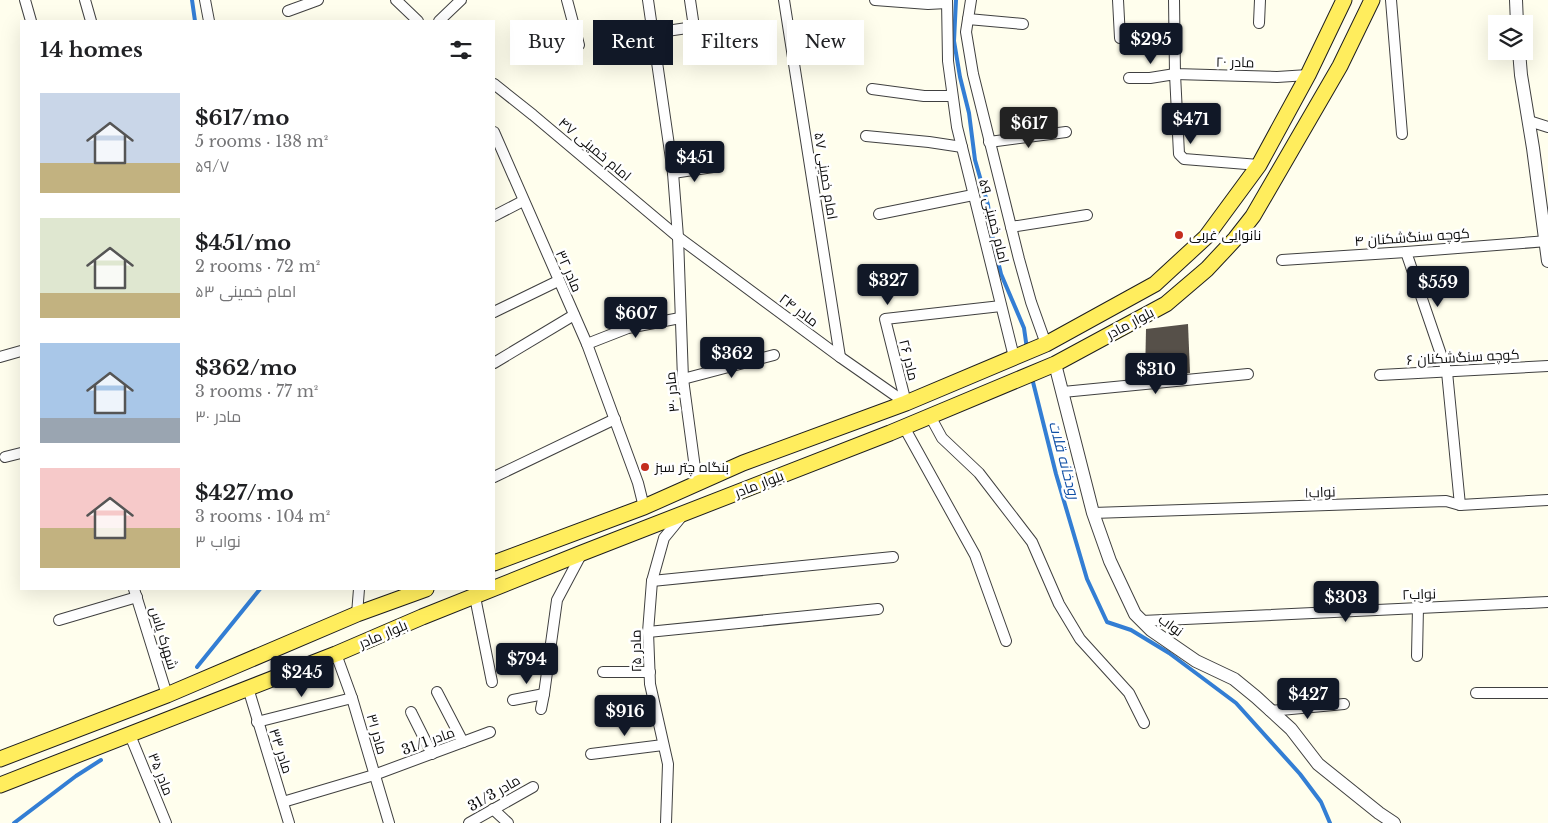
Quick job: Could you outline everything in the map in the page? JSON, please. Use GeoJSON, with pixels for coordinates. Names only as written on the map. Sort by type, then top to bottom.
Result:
{"type":"FeatureCollection","features":[{"type":"Feature","properties":{"kind":"main road","name":"بلوار مادر"},"geometry":{"type":"LineString","coordinates":[[495,563],[644,507],[743,463],[906,403],[1042,346],[1155,284],[1206,237],[1259,165],[1308,75],[1344,0]]}},
{"type":"Feature","properties":{"kind":"main road","name":"بلوار مادر"},"geometry":{"type":"LineString","coordinates":[[495,588],[904,427],[1027,376],[1166,304],[1207,269],[1236,238],[1253,216],[1340,66],[1372,0]]}},
{"type":"Feature","properties":{"kind":"main road"},"geometry":{"type":"LineString","coordinates":[[743,463],[752,486]]}},
{"type":"Feature","properties":{"kind":"main road","name":"بلوار مادر"},"geometry":{"type":"LineString","coordinates":[[0,759],[167,695],[358,614],[423,590]]}},
{"type":"Feature","properties":{"kind":"main road","name":"بلوار مادر"},"geometry":{"type":"LineString","coordinates":[[2,780],[130,735],[336,654],[491,590]]}},
{"type":"Feature","properties":{"kind":"street"},"geometry":{"type":"LineString","coordinates":[[25,0],[31,20]]}},
{"type":"Feature","properties":{"kind":"street"},"geometry":{"type":"LineString","coordinates":[[85,0],[91,20]]}},
{"type":"Feature","properties":{"kind":"street"},"geometry":{"type":"LineString","coordinates":[[205,0],[209,20]]}},
{"type":"Feature","properties":{"kind":"street"},"geometry":{"type":"LineString","coordinates":[[288,11],[318,0]]}},
{"type":"Feature","properties":{"kind":"street"},"geometry":{"type":"LineString","coordinates":[[396,0],[414,18]]}},
{"type":"Feature","properties":{"kind":"street"},"geometry":{"type":"LineString","coordinates":[[440,20],[461,0]]}},
{"type":"Feature","properties":{"kind":"street"},"geometry":{"type":"LineString","coordinates":[[567,0],[572,20]]}},
{"type":"Feature","properties":{"kind":"street","name":"مادر ۳۰"},"geometry":{"type":"LineString","coordinates":[[648,0],[651,20]]}},
{"type":"Feature","properties":{"kind":"street"},"geometry":{"type":"LineString","coordinates":[[673,30],[694,27],[690,0]]}},
{"type":"Feature","properties":{"kind":"street","name":"امام خمینی ۵۷"},"geometry":{"type":"LineString","coordinates":[[784,0],[840,357]]}},
{"type":"Feature","properties":{"kind":"street"},"geometry":{"type":"LineString","coordinates":[[875,0],[928,4],[947,1]]}},
{"type":"Feature","properties":{"kind":"street","name":"امام خمینی ۵۹"},"geometry":{"type":"LineString","coordinates":[[972,0],[966,32],[973,74],[1042,346]]}},
{"type":"Feature","properties":{"kind":"street"},"geometry":{"type":"LineString","coordinates":[[1118,0],[1120,38]]}},
{"type":"Feature","properties":{"kind":"street"},"geometry":{"type":"LineString","coordinates":[[1174,0],[1179,154],[1184,159],[1259,165]]}},
{"type":"Feature","properties":{"kind":"street"},"geometry":{"type":"LineString","coordinates":[[1259,23],[1260,0]]}},
{"type":"Feature","properties":{"kind":"street"},"geometry":{"type":"LineString","coordinates":[[1392,0],[1402,134]]}},
{"type":"Feature","properties":{"kind":"street"},"geometry":{"type":"LineString","coordinates":[[1516,0],[1517,15]]}},
{"type":"Feature","properties":{"kind":"street","name":"امام خمینی ۵۹"},"geometry":{"type":"LineString","coordinates":[[947,1],[948,61],[957,127],[1001,306],[1018,356]]}},
{"type":"Feature","properties":{"kind":"street"},"geometry":{"type":"LineString","coordinates":[[968,19],[1023,24]]}},
{"type":"Feature","properties":{"kind":"street"},"geometry":{"type":"LineString","coordinates":[[1520,60],[1548,261]]}},
{"type":"Feature","properties":{"kind":"street","name":"مادر ۳۰"},"geometry":{"type":"LineString","coordinates":[[657,65],[672,173],[678,237],[684,379],[696,483]]}},
{"type":"Feature","properties":{"kind":"street","name":"مادر ۲۰"},"geometry":{"type":"LineString","coordinates":[[1129,78],[1150,78],[1175,74],[1277,77],[1308,75]]}},
{"type":"Feature","properties":{"kind":"street","name":"امام خمینی ۴۷"},"geometry":{"type":"LineString","coordinates":[[495,85],[678,237]]}},
{"type":"Feature","properties":{"kind":"street"},"geometry":{"type":"LineString","coordinates":[[872,89],[924,96],[952,96]]}},
{"type":"Feature","properties":{"kind":"street"},"geometry":{"type":"LineString","coordinates":[[1528,121],[1548,127]]}},
{"type":"Feature","properties":{"kind":"street"},"geometry":{"type":"LineString","coordinates":[[989,142],[1066,132]]}},
{"type":"Feature","properties":{"kind":"street","name":"مادر ۳۲"},"geometry":{"type":"LineString","coordinates":[[495,134],[587,344],[638,483],[644,507]]}},
{"type":"Feature","properties":{"kind":"street"},"geometry":{"type":"LineString","coordinates":[[866,136],[962,147]]}},
{"type":"Feature","properties":{"kind":"street"},"geometry":{"type":"LineString","coordinates":[[672,173],[713,167]]}},
{"type":"Feature","properties":{"kind":"street"},"geometry":{"type":"LineString","coordinates":[[879,214],[973,195]]}},
{"type":"Feature","properties":{"kind":"street"},"geometry":{"type":"LineString","coordinates":[[495,215],[523,201]]}},
{"type":"Feature","properties":{"kind":"street"},"geometry":{"type":"LineString","coordinates":[[1011,227],[1087,215]]}},
{"type":"Feature","properties":{"kind":"street","name":"مادر ۲۴"},"geometry":{"type":"LineString","coordinates":[[678,237],[840,357],[906,403]]}},
{"type":"Feature","properties":{"kind":"street","name":"کوچه سنگ‌شکنان ۴"},"geometry":{"type":"LineString","coordinates":[[1282,260],[1546,241]]}},
{"type":"Feature","properties":{"kind":"street"},"geometry":{"type":"LineString","coordinates":[[1406,252],[1447,372],[1460,505]]}},
{"type":"Feature","properties":{"kind":"street"},"geometry":{"type":"LineString","coordinates":[[495,312],[558,281]]}},
{"type":"Feature","properties":{"kind":"street","name":"مادر ۲۶"},"geometry":{"type":"LineString","coordinates":[[906,403],[885,319],[1001,306]]}},
{"type":"Feature","properties":{"kind":"street"},"geometry":{"type":"LineString","coordinates":[[495,362],[574,315]]}},
{"type":"Feature","properties":{"kind":"street"},"geometry":{"type":"LineString","coordinates":[[587,344],[628,328],[680,318]]}},
{"type":"Feature","properties":{"kind":"street"},"geometry":{"type":"LineString","coordinates":[[0,356],[20,350]]}},
{"type":"Feature","properties":{"kind":"street"},"geometry":{"type":"LineString","coordinates":[[684,379],[774,355]]}},
{"type":"Feature","properties":{"kind":"street","name":"نواب"},"geometry":{"type":"LineString","coordinates":[[1051,365],[1063,392],[1093,513],[1110,561],[1135,614],[1151,630],[1196,661],[1234,679],[1291,729],[1318,764],[1378,813],[1394,823]]}},
{"type":"Feature","properties":{"kind":"street","name":"کوچه سنگ‌شکنان ۶"},"geometry":{"type":"LineString","coordinates":[[1380,375],[1548,366]]}},
{"type":"Feature","properties":{"kind":"street"},"geometry":{"type":"LineString","coordinates":[[1063,392],[1248,374]]}},
{"type":"Feature","properties":{"kind":"street"},"geometry":{"type":"LineString","coordinates":[[930,416],[942,438],[979,473],[1032,542],[1059,604],[1080,639],[1129,693],[1144,723]]}},
{"type":"Feature","properties":{"kind":"street"},"geometry":{"type":"LineString","coordinates":[[495,477],[615,419]]}},
{"type":"Feature","properties":{"kind":"street"},"geometry":{"type":"LineString","coordinates":[[904,427],[975,555],[1006,641]]}},
{"type":"Feature","properties":{"kind":"street"},"geometry":{"type":"LineString","coordinates":[[5,457],[20,453]]}},
{"type":"Feature","properties":{"kind":"street","name":"نواب۱"},"geometry":{"type":"LineString","coordinates":[[1093,513],[1446,501],[1460,505],[1548,500]]}},
{"type":"Feature","properties":{"kind":"street","name":"مادر ۲۵"},"geometry":{"type":"LineString","coordinates":[[666,823],[668,764],[653,704],[648,632],[652,581],[664,538],[682,515]]}},
{"type":"Feature","properties":{"kind":"street"},"geometry":{"type":"LineString","coordinates":[[541,709],[557,600],[582,553]]}},
{"type":"Feature","properties":{"kind":"street"},"geometry":{"type":"LineString","coordinates":[[652,581],[893,557]]}},
{"type":"Feature","properties":{"kind":"street"},"geometry":{"type":"LineString","coordinates":[[358,614],[359,590]]}},
{"type":"Feature","properties":{"kind":"street"},"geometry":{"type":"LineString","coordinates":[[59,620],[135,593]]}},
{"type":"Feature","properties":{"kind":"street","name":"شهرک یاس"},"geometry":{"type":"LineString","coordinates":[[135,593],[167,695]]}},
{"type":"Feature","properties":{"kind":"street"},"geometry":{"type":"LineString","coordinates":[[476,596],[492,682]]}},
{"type":"Feature","properties":{"kind":"street","name":"نواب۲"},"geometry":{"type":"LineString","coordinates":[[1142,621],[1548,602]]}},
{"type":"Feature","properties":{"kind":"street"},"geometry":{"type":"LineString","coordinates":[[1417,656],[1418,607]]}},
{"type":"Feature","properties":{"kind":"street"},"geometry":{"type":"LineString","coordinates":[[648,632],[878,609]]}},
{"type":"Feature","properties":{"kind":"street","name":"مادر ۳۱"},"geometry":{"type":"LineString","coordinates":[[336,654],[352,698],[389,823]]}},
{"type":"Feature","properties":{"kind":"street"},"geometry":{"type":"LineString","coordinates":[[603,672],[650,672]]}},
{"type":"Feature","properties":{"kind":"street","name":"مادر ۳۳"},"geometry":{"type":"LineString","coordinates":[[248,688],[289,823]]}},
{"type":"Feature","properties":{"kind":"street"},"geometry":{"type":"LineString","coordinates":[[437,692],[464,742]]}},
{"type":"Feature","properties":{"kind":"street"},"geometry":{"type":"LineString","coordinates":[[1476,693],[1548,693]]}},
{"type":"Feature","properties":{"kind":"street"},"geometry":{"type":"LineString","coordinates":[[513,700],[544,694]]}},
{"type":"Feature","properties":{"kind":"street"},"geometry":{"type":"LineString","coordinates":[[257,722],[352,698]]}},
{"type":"Feature","properties":{"kind":"street"},"geometry":{"type":"LineString","coordinates":[[1270,711],[1344,704]]}},
{"type":"Feature","properties":{"kind":"street"},"geometry":{"type":"LineString","coordinates":[[411,712],[432,754]]}},
{"type":"Feature","properties":{"kind":"street","name":"مادر 31/1"},"geometry":{"type":"LineString","coordinates":[[283,802],[374,775],[490,732]]}},
{"type":"Feature","properties":{"kind":"street","name":"مادر ۳۵"},"geometry":{"type":"LineString","coordinates":[[130,735],[166,823]]}},
{"type":"Feature","properties":{"kind":"street"},"geometry":{"type":"LineString","coordinates":[[590,754],[663,745]]}},
{"type":"Feature","properties":{"kind":"street","name":"مادر 31/3"},"geometry":{"type":"LineString","coordinates":[[469,823],[532,787]]}},
{"type":"Feature","properties":{"kind":"street"},"geometry":{"type":"LineString","coordinates":[[493,809],[508,823]]}},
{"type":"Feature","properties":{"kind":"building"},"geometry":{"type":"Polygon","coordinates":[[[1188,324],[1190,373],[1145,377],[1146,329],[1188,324]]]}},
{"type":"Feature","properties":{"kind":"waterway"},"geometry":{"type":"LineString","coordinates":[[192,0],[195,20]]}},
{"type":"Feature","properties":{"kind":"waterway","name":"رودخانه قلات"},"geometry":{"type":"LineString","coordinates":[[956,0],[954,41],[969,113],[975,160],[988,205],[993,240],[1001,274],[1024,328],[1027,349]]}},
{"type":"Feature","properties":{"kind":"waterway","name":"رودخانه قلات"},"geometry":{"type":"LineString","coordinates":[[1032,378],[1056,474],[1087,579],[1107,622],[1131,630],[1169,653],[1236,703],[1300,774],[1321,802],[1330,823]]}},
{"type":"Feature","properties":{"kind":"waterway"},"geometry":{"type":"LineString","coordinates":[[197,667],[259,590]]}},
{"type":"Feature","properties":{"kind":"waterway"},"geometry":{"type":"LineString","coordinates":[[14,823],[76,776],[101,760]]}},
{"type":"Feature","properties":{"kind":"place","name":"نانوایی غربی"},"geometry":{"type":"Point","coordinates":[1179,235]}},
{"type":"Feature","properties":{"kind":"place","name":"بنگاه چتر سبز"},"geometry":{"type":"Point","coordinates":[645,467]}}]}
